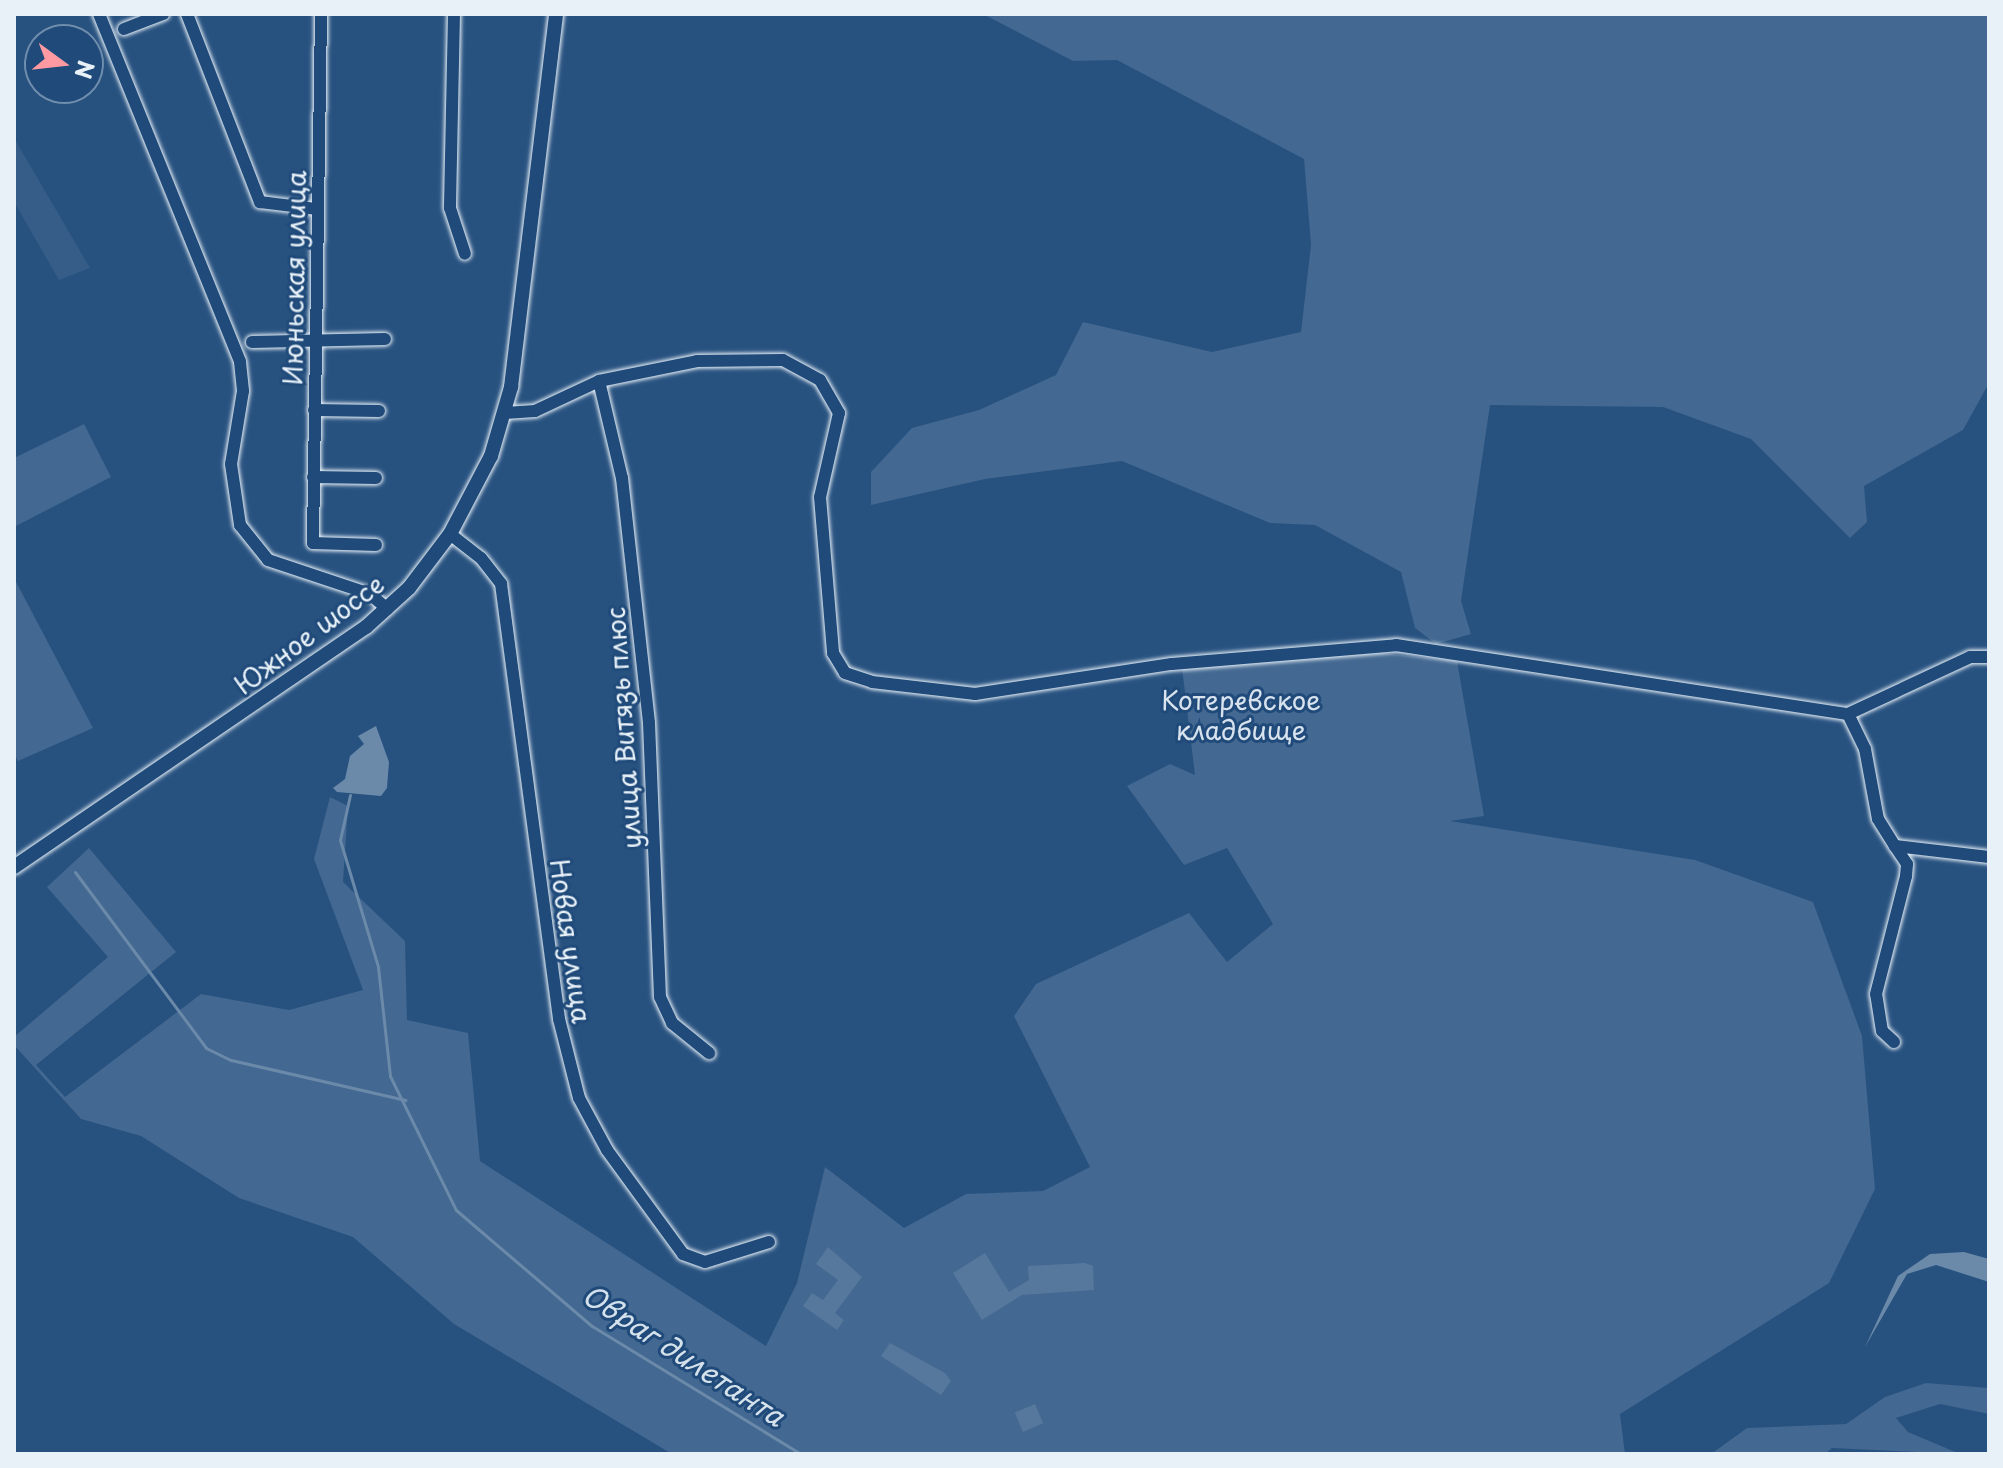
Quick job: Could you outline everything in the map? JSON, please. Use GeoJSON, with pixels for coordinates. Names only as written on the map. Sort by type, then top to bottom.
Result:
{"type":"FeatureCollection","features":[{"type":"Feature","properties":{"kind":"main road","name":"Южное шоссе"},"geometry":{"type":"LineString","coordinates":[[14,867],[387,609],[450,534],[482,478],[505,413],[523,324],[556,14]]}},
{"type":"Feature","properties":{"kind":"street"},"geometry":{"type":"LineString","coordinates":[[99,14],[240,362],[243,391],[231,464],[240,525],[268,560],[370,594],[387,609]]}},
{"type":"Feature","properties":{"kind":"street"},"geometry":{"type":"LineString","coordinates":[[124,29],[163,14]]}},
{"type":"Feature","properties":{"kind":"street"},"geometry":{"type":"LineString","coordinates":[[187,14],[260,202],[316,209]]}},
{"type":"Feature","properties":{"kind":"street","name":"Июньская улица"},"geometry":{"type":"LineString","coordinates":[[321,14],[313,543],[376,545]]}},
{"type":"Feature","properties":{"kind":"street"},"geometry":{"type":"LineString","coordinates":[[454,14],[450,208],[465,254]]}},
{"type":"Feature","properties":{"kind":"street"},"geometry":{"type":"LineString","coordinates":[[252,342],[385,339]]}},
{"type":"Feature","properties":{"kind":"street"},"geometry":{"type":"LineString","coordinates":[[505,413],[535,411],[599,381],[740,358],[783,360],[827,388],[839,421],[820,497],[829,628],[837,664],[854,679],[975,694],[1172,664],[1385,645],[1848,714],[1970,657],[1989,657]]}},
{"type":"Feature","properties":{"kind":"street","name":"улица Витязь плюс"},"geometry":{"type":"LineString","coordinates":[[599,381],[622,478],[645,677],[660,997],[672,1023],[709,1053]]}},
{"type":"Feature","properties":{"kind":"street"},"geometry":{"type":"LineString","coordinates":[[314,410],[379,411]]}},
{"type":"Feature","properties":{"kind":"street"},"geometry":{"type":"LineString","coordinates":[[313,477],[376,478]]}},
{"type":"Feature","properties":{"kind":"street","name":"Новая улица"},"geometry":{"type":"LineString","coordinates":[[450,534],[481,558],[501,584],[559,1019],[579,1098],[607,1150],[683,1254],[705,1262],[769,1242]]}},
{"type":"Feature","properties":{"kind":"street"},"geometry":{"type":"LineString","coordinates":[[1848,714],[1865,749],[1878,819],[1907,864],[1876,994],[1882,1031],[1894,1042]]}},
{"type":"Feature","properties":{"kind":"street"},"geometry":{"type":"LineString","coordinates":[[1895,846],[1989,857]]}},
{"type":"Feature","properties":{"kind":"shaded area"},"geometry":{"type":"Polygon","coordinates":[[[14,138],[90,268],[59,280],[14,202],[14,138]]]}},
{"type":"Feature","properties":{"kind":"shaded area"},"geometry":{"type":"Polygon","coordinates":[[[376,726],[389,762],[387,788],[381,796],[337,792],[333,788],[345,779],[350,756],[364,744],[358,736],[376,726]]]}},
{"type":"Feature","properties":{"kind":"shaded area"},"geometry":{"type":"Polygon","coordinates":[[[1964,1252],[1989,1259],[1989,1282],[1936,1265],[1907,1274],[1865,1347],[1898,1276],[1930,1254],[1964,1252]]]}},
{"type":"Feature","properties":{"kind":"green space"},"geometry":{"type":"Polygon","coordinates":[[[983,14],[1989,14],[1989,383],[1963,430],[1864,486],[1867,522],[1850,538],[1751,439],[1663,407],[1490,405],[1461,601],[1471,634],[1436,644],[1415,628],[1401,572],[1315,525],[1270,523],[1122,461],[985,479],[871,505],[871,472],[912,428],[979,410],[1056,375],[1083,322],[1212,352],[1301,332],[1311,245],[1304,159],[1117,60],[1073,61],[983,14]]]}},
{"type":"Feature","properties":{"kind":"green space"},"geometry":{"type":"Polygon","coordinates":[[[84,424],[111,477],[14,527],[14,458],[84,424]]]}},
{"type":"Feature","properties":{"kind":"green space"},"geometry":{"type":"Polygon","coordinates":[[[14,578],[93,728],[18,761],[14,754],[14,578]]]}},
{"type":"Feature","properties":{"kind":"green space","name":"Котеревское кладбище"},"geometry":{"type":"Polygon","coordinates":[[[1380,653],[1457,661],[1484,816],[1450,821],[1695,860],[1813,902],[1862,1036],[1875,1189],[1829,1283],[1620,1414],[1625,1454],[672,1454],[454,1324],[353,1237],[239,1198],[141,1136],[81,1119],[14,1045],[14,1037],[108,957],[47,887],[89,848],[176,952],[36,1065],[65,1097],[201,994],[289,1010],[363,990],[314,859],[330,797],[348,806],[343,882],[405,941],[407,1020],[468,1033],[480,1161],[766,1346],[797,1283],[825,1167],[904,1228],[966,1194],[1043,1191],[1090,1167],[1014,1016],[1036,984],[1189,913],[1227,962],[1273,924],[1227,848],[1184,865],[1127,786],[1170,764],[1195,775],[1182,668],[1380,653]]]}},
{"type":"Feature","properties":{"kind":"green space"},"geometry":{"type":"Polygon","coordinates":[[[1926,1383],[1989,1388],[1989,1414],[1940,1404],[1896,1418],[1908,1432],[1960,1454],[1832,1448],[1825,1454],[1711,1454],[1747,1428],[1846,1424],[1885,1397],[1926,1383]]]}},
{"type":"Feature","properties":{"kind":"building"},"geometry":{"type":"Polygon","coordinates":[[[828,1247],[862,1277],[835,1313],[844,1320],[837,1330],[803,1306],[812,1293],[823,1300],[838,1280],[816,1264],[828,1247]]]}},
{"type":"Feature","properties":{"kind":"building"},"geometry":{"type":"Polygon","coordinates":[[[985,1253],[1009,1292],[1029,1280],[1028,1266],[1085,1263],[1093,1266],[1094,1290],[1022,1295],[982,1320],[953,1273],[985,1253]]]}},
{"type":"Feature","properties":{"kind":"building"},"geometry":{"type":"Polygon","coordinates":[[[890,1343],[945,1373],[951,1381],[941,1395],[881,1356],[890,1343]]]}},
{"type":"Feature","properties":{"kind":"building"},"geometry":{"type":"Polygon","coordinates":[[[1035,1404],[1043,1423],[1023,1432],[1015,1413],[1035,1404]]]}},
{"type":"Feature","properties":{"kind":"waterway","name":"Овраг дилетанта"},"geometry":{"type":"LineString","coordinates":[[350,795],[340,840],[378,967],[390,1076],[456,1210],[592,1326],[801,1454]]}},
{"type":"Feature","properties":{"kind":"waterway"},"geometry":{"type":"LineString","coordinates":[[75,872],[206,1048],[231,1060],[405,1100]]}}]}
